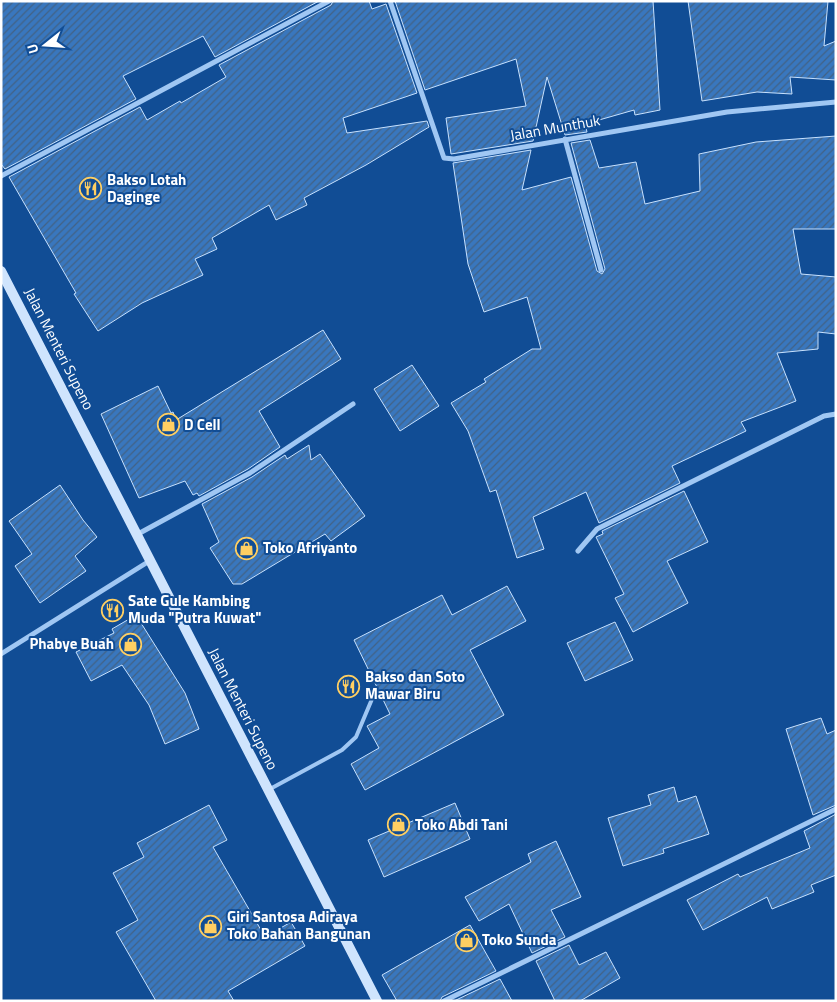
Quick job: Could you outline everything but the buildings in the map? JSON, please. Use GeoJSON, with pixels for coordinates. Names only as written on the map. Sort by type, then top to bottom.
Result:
{"type":"FeatureCollection","features":[{"type":"Feature","properties":{"kind":"main road","name":"Jalan Menteri Supeno"},"geometry":{"type":"LineString","coordinates":[[1,271],[377,1001]]}},
{"type":"Feature","properties":{"kind":"street"},"geometry":{"type":"LineString","coordinates":[[1,176],[329,1]]}},
{"type":"Feature","properties":{"kind":"street","name":"Jalan Munthuk"},"geometry":{"type":"LineString","coordinates":[[390,1],[444,158],[454,159],[565,138],[727,112],[836,102]]}},
{"type":"Feature","properties":{"kind":"street"},"geometry":{"type":"LineString","coordinates":[[565,138],[601,270]]}},
{"type":"Feature","properties":{"kind":"street"},"geometry":{"type":"LineString","coordinates":[[138,534],[250,473],[353,404]]}},
{"type":"Feature","properties":{"kind":"street"},"geometry":{"type":"LineString","coordinates":[[578,551],[597,529],[824,416],[836,414]]}},
{"type":"Feature","properties":{"kind":"street"},"geometry":{"type":"LineString","coordinates":[[1,654],[151,560]]}},
{"type":"Feature","properties":{"kind":"street"},"geometry":{"type":"LineString","coordinates":[[444,1001],[836,809]]}},
{"type":"Feature","properties":{"kind":"lane"},"geometry":{"type":"LineString","coordinates":[[268,790],[342,750],[356,737],[372,699]]}},
{"type":"Feature","properties":{"kind":"place","name":"Bakso Lotah Daginge"},"geometry":{"type":"Point","coordinates":[91,189]}},
{"type":"Feature","properties":{"kind":"place","name":"D Cell"},"geometry":{"type":"Point","coordinates":[168,425]}},
{"type":"Feature","properties":{"kind":"place","name":"Toko Afriyanto"},"geometry":{"type":"Point","coordinates":[247,548]}},
{"type":"Feature","properties":{"kind":"place","name":"Sate Gule Kambing Muda \"Putra Kuwat\""},"geometry":{"type":"Point","coordinates":[112,610]}},
{"type":"Feature","properties":{"kind":"place","name":"Phabye Buah"},"geometry":{"type":"Point","coordinates":[130,644]}},
{"type":"Feature","properties":{"kind":"place","name":"Bakso dan Soto Mawar Biru"},"geometry":{"type":"Point","coordinates":[349,686]}},
{"type":"Feature","properties":{"kind":"place","name":"Toko Abdi Tani"},"geometry":{"type":"Point","coordinates":[399,825]}},
{"type":"Feature","properties":{"kind":"place","name":"Giri Santosa Adiraya Toko Bahan Bangunan"},"geometry":{"type":"Point","coordinates":[211,926]}},
{"type":"Feature","properties":{"kind":"place","name":"Toko Sunda"},"geometry":{"type":"Point","coordinates":[466,940]}}]}
